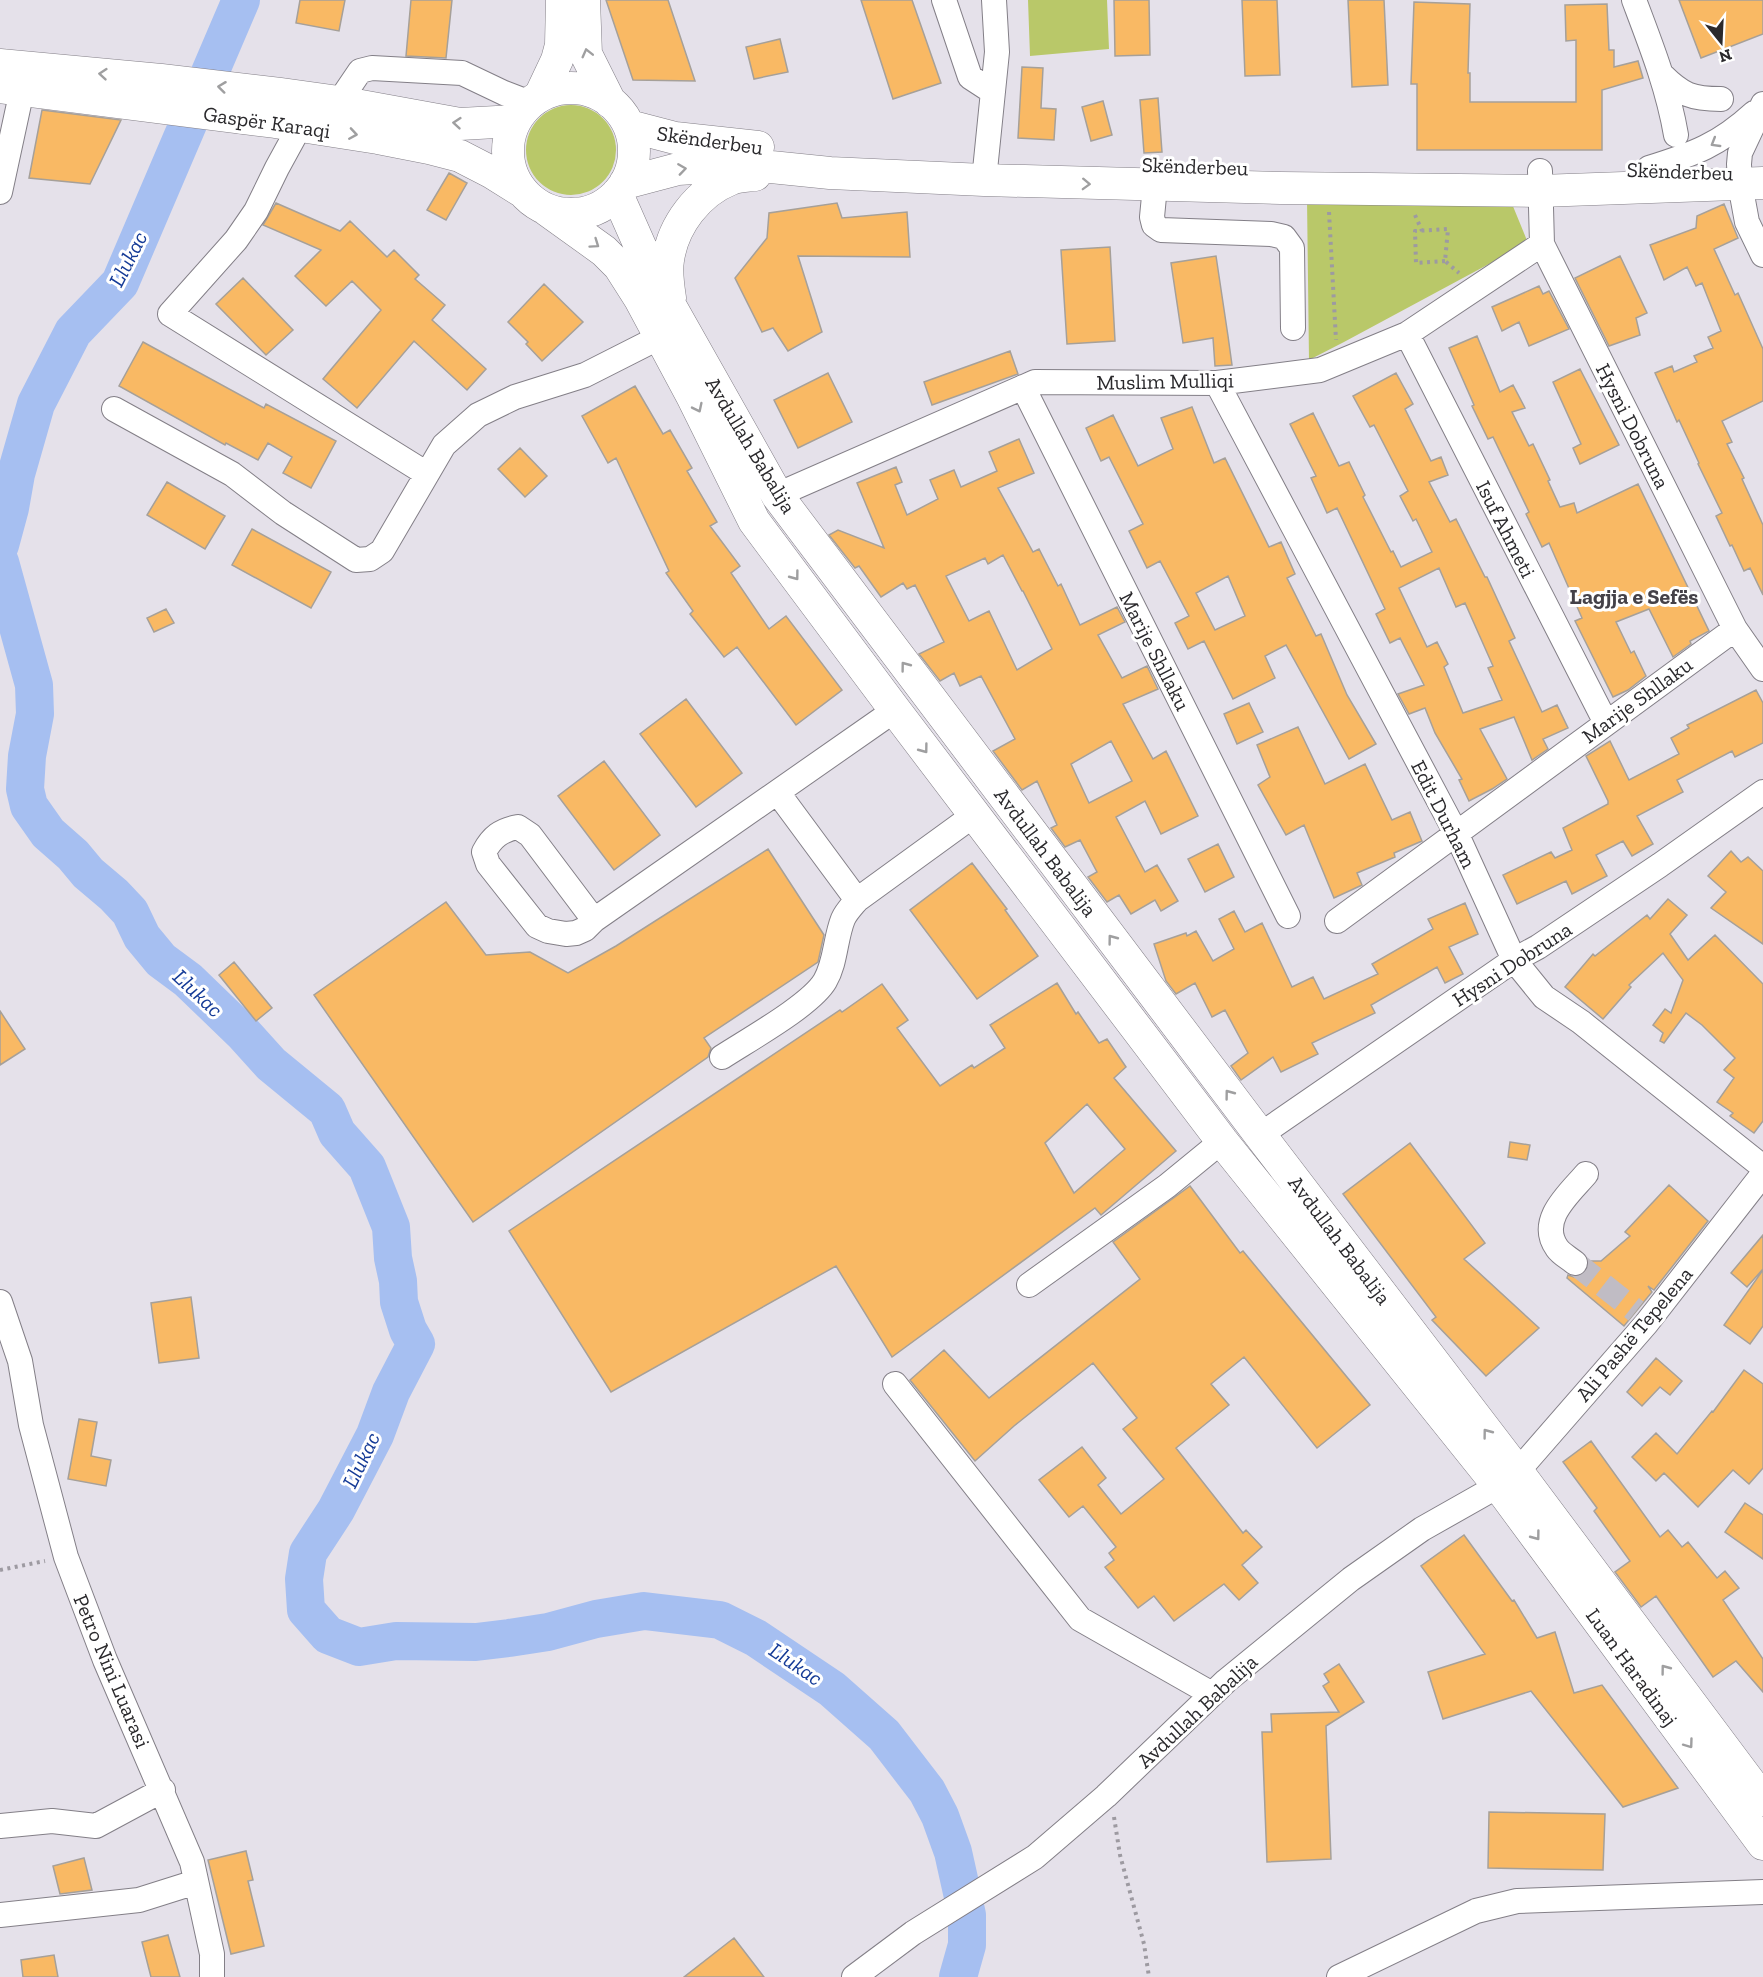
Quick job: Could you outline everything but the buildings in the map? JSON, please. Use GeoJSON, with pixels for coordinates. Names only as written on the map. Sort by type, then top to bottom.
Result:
{"type":"FeatureCollection","features":[{"type":"Feature","properties":{"kind":"main road"},"geometry":{"type":"LineString","coordinates":[[562,0],[561,45],[557,60],[509,135],[507,150],[514,180],[535,201],[562,214],[577,214],[606,204],[621,188],[631,169],[634,154],[633,140],[586,54],[584,0]]}},
{"type":"Feature","properties":{"kind":"main road","name":"Gaspër Karaqi"},"geometry":{"type":"LineString","coordinates":[[0,65],[285,114],[460,156],[491,172],[535,201]]}},
{"type":"Feature","properties":{"kind":"main road","name":"Gaspër Karaqi"},"geometry":{"type":"LineString","coordinates":[[11,88],[159,93]]}},
{"type":"Feature","properties":{"kind":"main road"},"geometry":{"type":"LineString","coordinates":[[529,106],[551,91],[576,88],[600,95],[619,114]]}},
{"type":"Feature","properties":{"kind":"main road","name":"Gaspër Karaqi"},"geometry":{"type":"LineString","coordinates":[[285,114],[339,102],[460,124],[529,106]]}},
{"type":"Feature","properties":{"kind":"main road","name":"Skënderbeu"},"geometry":{"type":"LineString","coordinates":[[619,114],[675,138],[718,144],[907,157],[985,171],[1155,186],[1751,179]]}},
{"type":"Feature","properties":{"kind":"main road","name":"Skënderbeu"},"geometry":{"type":"LineString","coordinates":[[621,188],[678,169],[703,166],[771,167],[830,173],[1305,170],[1540,181],[1649,168],[1751,179]]}},
{"type":"Feature","properties":{"kind":"main road"},"geometry":{"type":"LineString","coordinates":[[671,307],[668,260],[677,227],[694,205],[715,187],[734,177],[830,173]]}},
{"type":"Feature","properties":{"kind":"main road","name":"Avdullah Babalija"},"geometry":{"type":"LineString","coordinates":[[621,188],[639,246],[777,495],[1260,1135],[1510,1481]]}},
{"type":"Feature","properties":{"kind":"main road","name":"Avdullah Babalija"},"geometry":{"type":"LineString","coordinates":[[535,201],[604,251],[619,266],[640,299],[692,396],[754,521],[1222,1141],[1510,1481]]}},
{"type":"Feature","properties":{"kind":"main road","name":"Luan Haradinaj"},"geometry":{"type":"LineString","coordinates":[[1510,1481],[1763,1800]]}},
{"type":"Feature","properties":{"kind":"main road","name":"Luan Haradinaj"},"geometry":{"type":"LineString","coordinates":[[1510,1481],[1763,1844]]}},
{"type":"Feature","properties":{"kind":"street"},"geometry":{"type":"LineString","coordinates":[[944,0],[970,77],[993,92]]}},
{"type":"Feature","properties":{"kind":"street"},"geometry":{"type":"LineString","coordinates":[[985,171],[998,52],[993,0]]}},
{"type":"Feature","properties":{"kind":"street"},"geometry":{"type":"LineString","coordinates":[[1634,0],[1662,75],[1676,135]]}},
{"type":"Feature","properties":{"kind":"street"},"geometry":{"type":"LineString","coordinates":[[339,102],[360,71],[372,68],[462,74],[529,106]]}},
{"type":"Feature","properties":{"kind":"street"},"geometry":{"type":"LineString","coordinates":[[1662,75],[1686,94],[1700,99],[1721,99]]}},
{"type":"Feature","properties":{"kind":"street"},"geometry":{"type":"LineString","coordinates":[[0,192],[10,153],[11,88]]}},
{"type":"Feature","properties":{"kind":"street"},"geometry":{"type":"LineString","coordinates":[[1649,168],[1702,150],[1738,128],[1762,106]]}},
{"type":"Feature","properties":{"kind":"street"},"geometry":{"type":"LineString","coordinates":[[1762,106],[1740,153],[1751,179],[1747,222],[1763,255]]}},
{"type":"Feature","properties":{"kind":"street"},"geometry":{"type":"LineString","coordinates":[[285,114],[277,168],[256,211],[236,240],[170,314],[427,474]]}},
{"type":"Feature","properties":{"kind":"street","name":"Hysni Dobruna"},"geometry":{"type":"LineString","coordinates":[[1540,181],[1542,243],[1735,629],[1763,669]]}},
{"type":"Feature","properties":{"kind":"street"},"geometry":{"type":"LineString","coordinates":[[1155,186],[1152,217],[1154,225],[1161,230],[1271,234],[1284,237],[1292,248],[1293,328]]}},
{"type":"Feature","properties":{"kind":"street","name":"Muslim Mulliqi"},"geometry":{"type":"LineString","coordinates":[[777,495],[1035,382],[1217,383],[1320,370],[1407,334],[1542,243]]}},
{"type":"Feature","properties":{"kind":"street","name":"Isuf Ahmeti"},"geometry":{"type":"LineString","coordinates":[[1407,334],[1606,723]]}},
{"type":"Feature","properties":{"kind":"street"},"geometry":{"type":"LineString","coordinates":[[114,409],[232,474],[283,513],[356,560],[370,559],[382,551],[444,445],[478,416],[515,397],[585,375],[660,337]]}},
{"type":"Feature","properties":{"kind":"street","name":"Edit Durham"},"geometry":{"type":"LineString","coordinates":[[1217,383],[1457,835],[1514,960],[1544,997],[1581,1022],[1763,1167]]}},
{"type":"Feature","properties":{"kind":"street","name":"Marije Shllaku"},"geometry":{"type":"LineString","coordinates":[[1023,387],[1288,916]]}},
{"type":"Feature","properties":{"kind":"street","name":"Marije Shllaku"},"geometry":{"type":"LineString","coordinates":[[1337,921],[1735,629]]}},
{"type":"Feature","properties":{"kind":"street"},"geometry":{"type":"LineString","coordinates":[[594,920],[530,835],[518,827],[497,834],[489,842],[484,852],[488,864],[537,926],[548,931],[566,934],[585,929],[594,920],[895,710]]}},
{"type":"Feature","properties":{"kind":"street","name":"Hysni Dobruna"},"geometry":{"type":"LineString","coordinates":[[1260,1135],[1514,960],[1538,947],[1632,884],[1763,792]]}},
{"type":"Feature","properties":{"kind":"street"},"geometry":{"type":"LineString","coordinates":[[778,793],[857,900]]}},
{"type":"Feature","properties":{"kind":"street"},"geometry":{"type":"LineString","coordinates":[[722,1058],[807,1001],[825,982],[834,961],[837,938],[844,916],[857,900],[975,815]]}},
{"type":"Feature","properties":{"kind":"street"},"geometry":{"type":"LineString","coordinates":[[1029,1285],[1167,1186],[1222,1141]]}},
{"type":"Feature","properties":{"kind":"street"},"geometry":{"type":"LineString","coordinates":[[1575,1263],[1557,1248],[1551,1226],[1552,1218],[1559,1206],[1586,1174]]}},
{"type":"Feature","properties":{"kind":"street","name":"Ali Pashë Tepelena"},"geometry":{"type":"LineString","coordinates":[[1510,1481],[1642,1316],[1763,1174]]}},
{"type":"Feature","properties":{"kind":"street","name":"Petro Nini Luarasi"},"geometry":{"type":"LineString","coordinates":[[0,1302],[10,1364],[32,1425],[66,1557],[105,1660],[163,1790],[192,1862],[212,1954],[212,1977]]}},
{"type":"Feature","properties":{"kind":"street"},"geometry":{"type":"LineString","coordinates":[[895,1384],[1080,1619],[1212,1694]]}},
{"type":"Feature","properties":{"kind":"street","name":"Avdullah Babalija"},"geometry":{"type":"LineString","coordinates":[[854,1977],[913,1933],[1035,1857],[1106,1796],[1226,1681],[1351,1579],[1422,1529],[1510,1481]]}},
{"type":"Feature","properties":{"kind":"street"},"geometry":{"type":"LineString","coordinates":[[0,1826],[52,1821],[96,1826],[163,1790]]}},
{"type":"Feature","properties":{"kind":"street"},"geometry":{"type":"LineString","coordinates":[[0,1915],[139,1900],[196,1882]]}},
{"type":"Feature","properties":{"kind":"street"},"geometry":{"type":"LineString","coordinates":[[1339,1977],[1476,1911],[1517,1901],[1763,1892]]}},
{"type":"Feature","properties":{"kind":"path"},"geometry":{"type":"LineString","coordinates":[[1329,211],[1337,346]]}},
{"type":"Feature","properties":{"kind":"path"},"geometry":{"type":"LineString","coordinates":[[1445,261],[1448,229],[1415,231],[1416,263],[1445,261],[1464,278]]}},
{"type":"Feature","properties":{"kind":"path"},"geometry":{"type":"LineString","coordinates":[[0,1570],[66,1557]]}},
{"type":"Feature","properties":{"kind":"path"},"geometry":{"type":"LineString","coordinates":[[1106,1796],[1115,1820],[1120,1855],[1149,1977]]}},
{"type":"Feature","properties":{"kind":"green space"},"geometry":{"type":"Polygon","coordinates":[[[1028,0],[1107,0],[1109,49],[1030,56],[1028,0]]]}},
{"type":"Feature","properties":{"kind":"green space"},"geometry":{"type":"Polygon","coordinates":[[[571,105],[588,109],[603,118],[612,133],[616,150],[612,167],[603,182],[588,191],[571,195],[554,191],[539,182],[530,167],[526,150],[530,133],[539,118],[554,109],[571,105]]]}},
{"type":"Feature","properties":{"kind":"green space"},"geometry":{"type":"Polygon","coordinates":[[[1307,199],[1510,199],[1528,243],[1309,360],[1307,199]]]}},
{"type":"Feature","properties":{"kind":"waterway","name":"Llukac"},"geometry":{"type":"LineString","coordinates":[[0,545],[16,474],[36,404],[73,332],[120,283],[241,0]]}},
{"type":"Feature","properties":{"kind":"waterway","name":"Llukac"},"geometry":{"type":"LineString","coordinates":[[0,562],[34,685],[35,714],[27,756],[25,789],[29,806],[48,833],[130,912],[142,937],[161,960],[188,980],[243,1033],[271,1064],[327,1110],[337,1133],[367,1167],[391,1227],[399,1302],[408,1330],[416,1344],[391,1392],[375,1435],[336,1510],[308,1553],[304,1579],[306,1610],[328,1635],[359,1647],[396,1641],[476,1642],[509,1638],[644,1611],[720,1620],[756,1638],[832,1689],[884,1735],[927,1791],[940,1816],[953,1852],[967,1915],[967,1945],[958,1977]]}},
{"type":"Feature","properties":{"kind":"tunnel"},"geometry":{"type":"LineString","coordinates":[[1575,1263],[1636,1311]]}},
{"type":"Feature","properties":{"kind":"district","name":"Lagjja e Sefës"},"geometry":{"type":"Point","coordinates":[1634,596]}}]}
